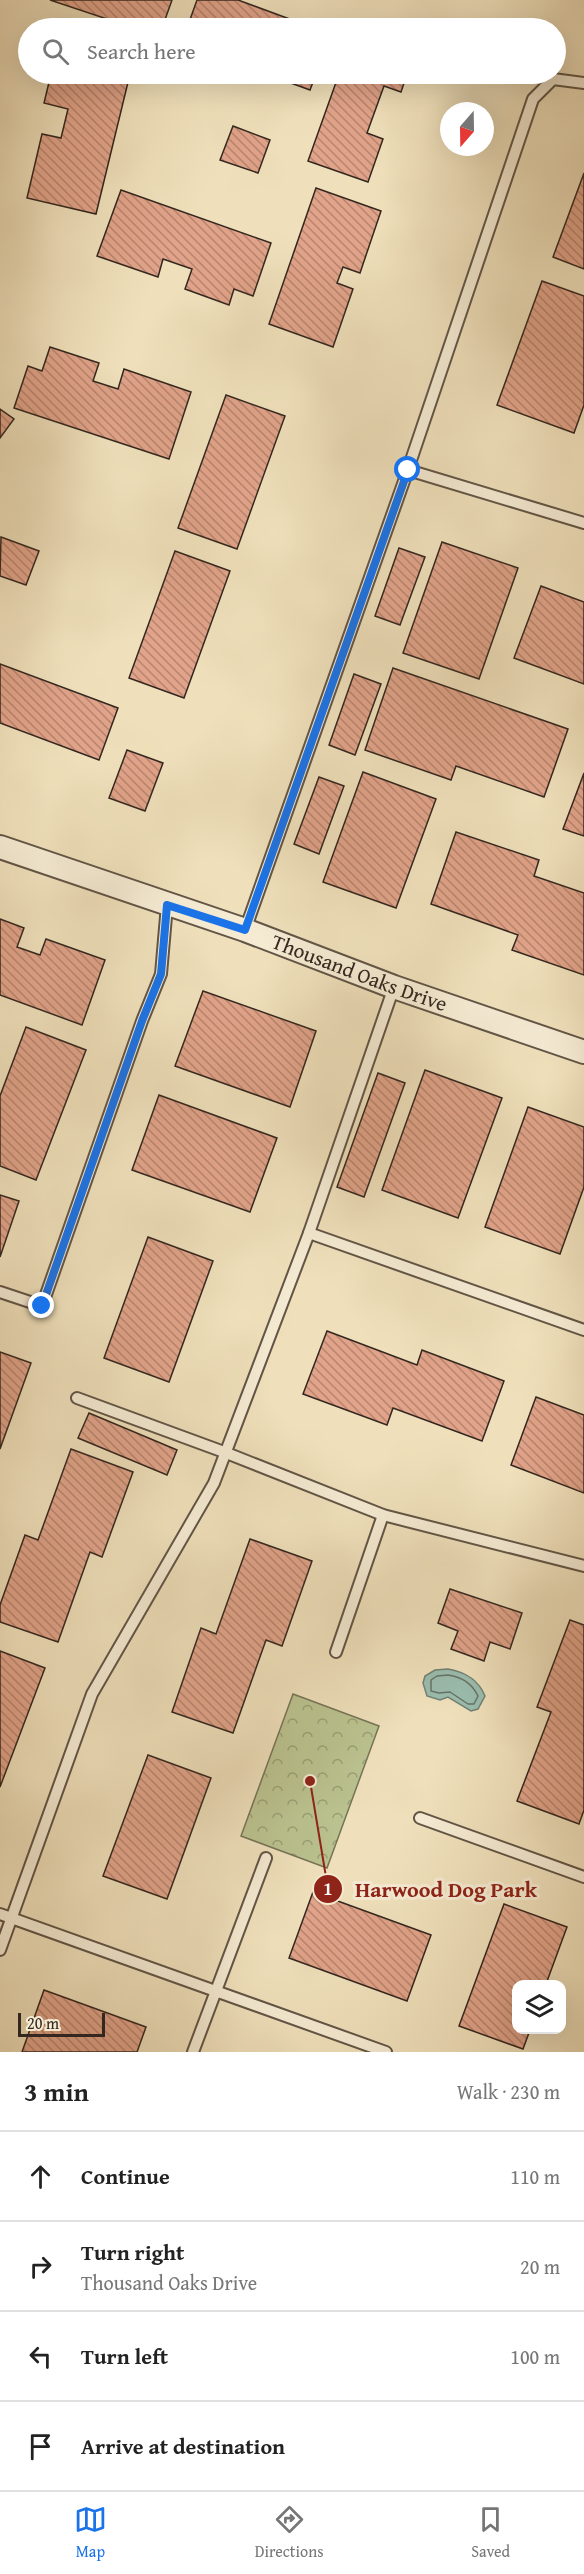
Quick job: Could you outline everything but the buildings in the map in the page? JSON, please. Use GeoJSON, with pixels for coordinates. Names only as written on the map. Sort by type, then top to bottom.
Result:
{"type":"FeatureCollection","features":[{"type":"Feature","properties":{"kind":"street","name":"Thousand Oaks Drive"},"geometry":{"type":"LineString","coordinates":[[0,847],[245,930],[394,987],[584,1053]]}},
{"type":"Feature","properties":{"kind":"lane"},"geometry":{"type":"LineString","coordinates":[[566,80],[584,82]]}},
{"type":"Feature","properties":{"kind":"lane"},"geometry":{"type":"LineString","coordinates":[[245,930],[408,470],[532,99],[548,84]]}},
{"type":"Feature","properties":{"kind":"lane"},"geometry":{"type":"LineString","coordinates":[[408,470],[584,523]]}},
{"type":"Feature","properties":{"kind":"lane"},"geometry":{"type":"LineString","coordinates":[[0,1292],[42,1306],[142,1021],[161,974],[167,905]]}},
{"type":"Feature","properties":{"kind":"lane"},"geometry":{"type":"LineString","coordinates":[[0,1950],[92,1694],[214,1483],[309,1233],[394,987]]}},
{"type":"Feature","properties":{"kind":"lane"},"geometry":{"type":"LineString","coordinates":[[309,1233],[584,1330]]}},
{"type":"Feature","properties":{"kind":"lane"},"geometry":{"type":"LineString","coordinates":[[77,1398],[224,1452],[383,1515],[584,1566]]}},
{"type":"Feature","properties":{"kind":"lane"},"geometry":{"type":"LineString","coordinates":[[336,1653],[383,1515]]}},
{"type":"Feature","properties":{"kind":"lane"},"geometry":{"type":"LineString","coordinates":[[420,1818],[584,1877]]}},
{"type":"Feature","properties":{"kind":"lane"},"geometry":{"type":"LineString","coordinates":[[193,2052],[266,1858]]}},
{"type":"Feature","properties":{"kind":"lane"},"geometry":{"type":"LineString","coordinates":[[0,1914],[386,2052]]}},
{"type":"Feature","properties":{"kind":"green space"},"geometry":{"type":"Polygon","coordinates":[[[293,1694],[379,1726],[327,1868],[241,1836],[293,1694]]]}},
{"type":"Feature","properties":{"kind":"water"},"geometry":{"type":"Polygon","coordinates":[[[448,1669],[465,1674],[479,1685],[485,1696],[478,1709],[471,1711],[448,1697],[440,1700],[427,1696],[423,1683],[425,1676],[435,1670],[448,1669]]]}},
{"type":"Feature","properties":{"kind":"place","name":"Harwood Dog Park"},"geometry":{"type":"Point","coordinates":[310,1781]}},
{"type":"Feature","properties":{"kind":"route"},"geometry":{"type":"LineString","coordinates":[[42,1306],[142,1021],[161,974],[167,905],[245,930],[408,470]]}}]}
